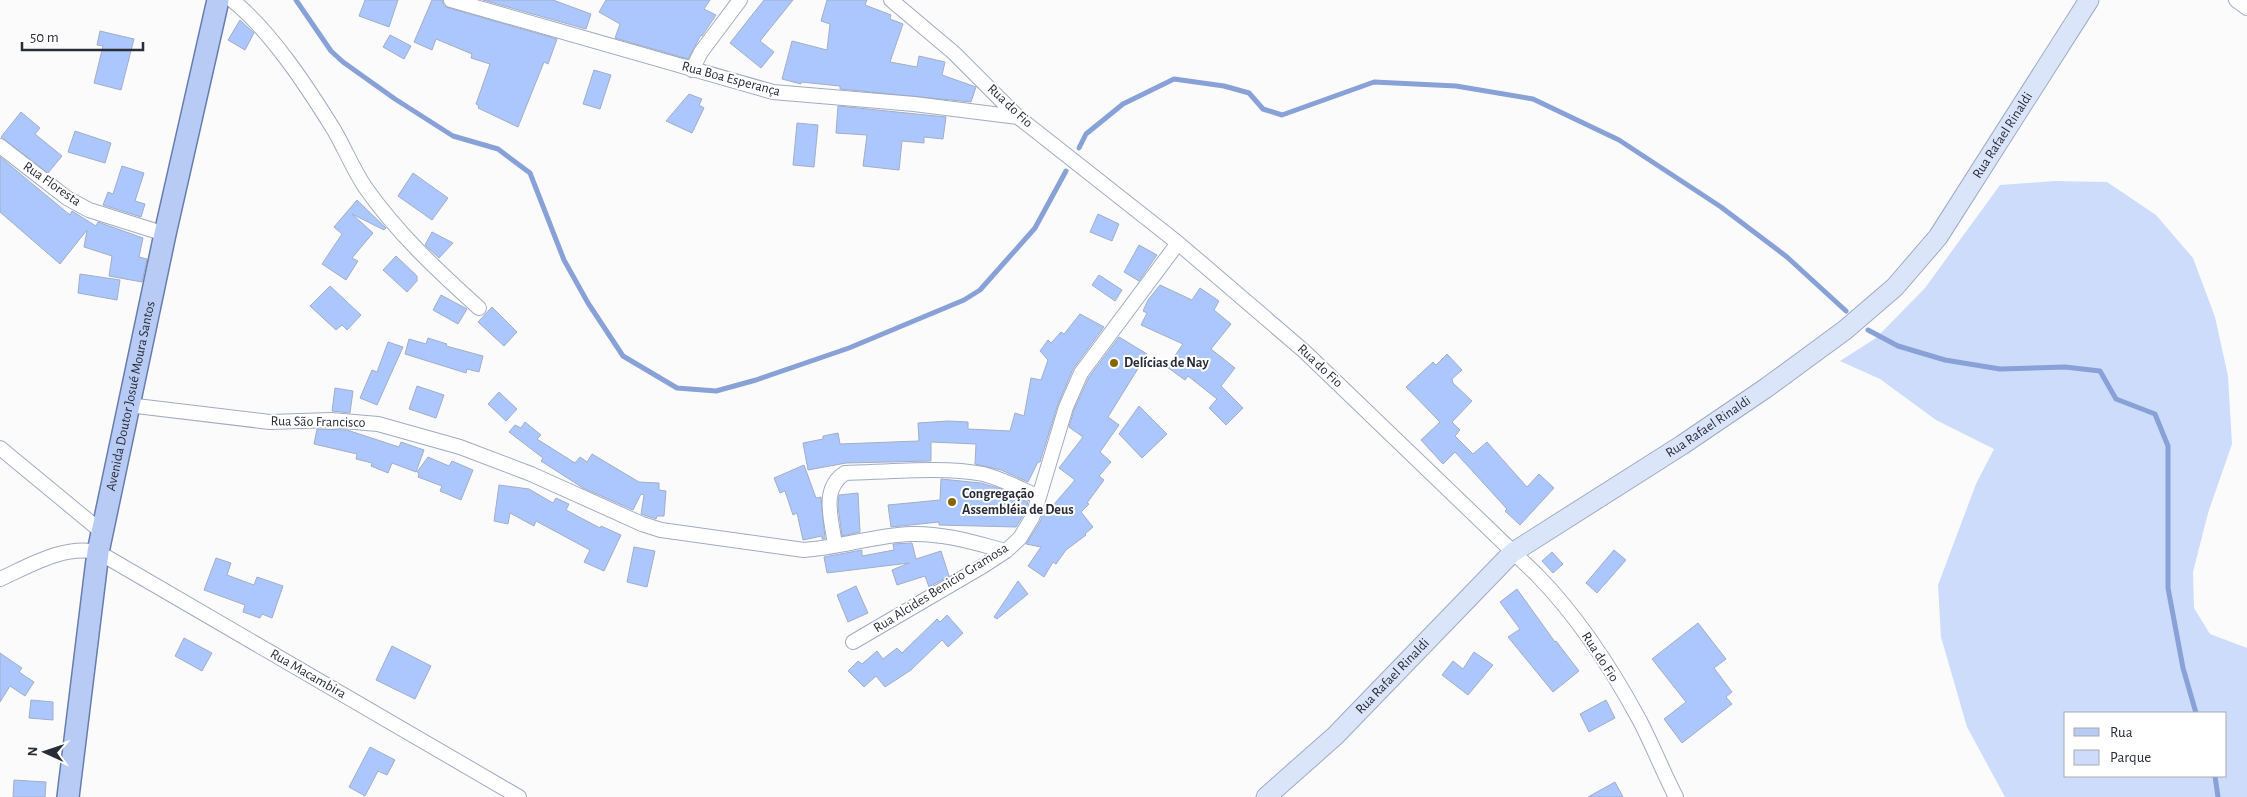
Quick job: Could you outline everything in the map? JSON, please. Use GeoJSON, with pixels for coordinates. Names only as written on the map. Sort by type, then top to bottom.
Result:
{"type":"FeatureCollection","features":[{"type":"Feature","properties":{"kind":"main road","name":"Avenida Doutor Josué Moura Santos"},"geometry":{"type":"LineString","coordinates":[[68,797],[100,542],[165,234],[218,0]]}},
{"type":"Feature","properties":{"kind":"street"},"geometry":{"type":"LineString","coordinates":[[232,0],[248,13],[273,41],[334,130],[365,187],[426,260],[479,308]]}},
{"type":"Feature","properties":{"kind":"street","name":"Rua Boa Esperança"},"geometry":{"type":"LineString","coordinates":[[451,0],[692,70],[789,94],[914,104],[1018,117]]}},
{"type":"Feature","properties":{"kind":"street"},"geometry":{"type":"LineString","coordinates":[[692,70],[706,46],[740,0]]}},
{"type":"Feature","properties":{"kind":"street","name":"Rua do Fio"},"geometry":{"type":"LineString","coordinates":[[890,0],[954,53],[1018,117],[1178,243],[1304,351],[1555,593],[1595,646],[1640,721],[1676,797]]}},
{"type":"Feature","properties":{"kind":"street","name":"Rua Rafael Rinaldi"},"geometry":{"type":"LineString","coordinates":[[1266,797],[1335,736],[1512,553],[1682,445],[1766,388],[1845,330],[1895,287],[1938,237],[2089,0]]}},
{"type":"Feature","properties":{"kind":"street"},"geometry":{"type":"LineString","coordinates":[[2236,0],[2247,8]]}},
{"type":"Feature","properties":{"kind":"street","name":"Rua Floresta"},"geometry":{"type":"LineString","coordinates":[[0,146],[67,198],[90,210],[165,234]]}},
{"type":"Feature","properties":{"kind":"street","name":"Rua Alcides Benicio Gramosa"},"geometry":{"type":"LineString","coordinates":[[853,642],[1006,551],[1020,538],[1032,518],[1066,407],[1081,373],[1178,243]]}},
{"type":"Feature","properties":{"kind":"street","name":"Rua São Francisco"},"geometry":{"type":"LineString","coordinates":[[128,405],[270,422],[331,420],[378,424],[460,447],[531,474],[623,517],[661,530],[804,550],[909,534],[934,534],[1006,551]]}},
{"type":"Feature","properties":{"kind":"street","name":"Rua Macambira"},"geometry":{"type":"LineString","coordinates":[[0,448],[100,542],[519,797]]}},
{"type":"Feature","properties":{"kind":"street"},"geometry":{"type":"LineString","coordinates":[[835,545],[828,494],[836,479],[845,473],[931,471],[980,474],[996,478],[1039,498]]}},
{"type":"Feature","properties":{"kind":"street"},"geometry":{"type":"LineString","coordinates":[[0,579],[59,553],[85,549],[100,542]]}},
{"type":"Feature","properties":{"kind":"green space"},"geometry":{"type":"Polygon","coordinates":[[[2054,181],[2107,182],[2156,215],[2193,258],[2215,317],[2228,376],[2232,444],[2208,513],[2193,572],[2194,608],[2210,634],[2247,648],[2247,797],[2005,797],[1967,727],[1941,637],[1938,585],[1976,484],[1994,449],[1936,420],[1880,379],[1840,361],[1876,338],[1925,288],[2000,185],[2054,181]]]}},
{"type":"Feature","properties":{"kind":"building"},"geometry":{"type":"Polygon","coordinates":[[[365,0],[398,0],[389,27],[359,16],[365,0]]]}},
{"type":"Feature","properties":{"kind":"building"},"geometry":{"type":"Polygon","coordinates":[[[432,0],[442,0],[444,6],[449,8],[557,39],[548,64],[544,62],[518,127],[478,108],[479,106],[476,104],[490,64],[471,58],[472,54],[436,39],[432,50],[414,42],[432,0]]]}},
{"type":"Feature","properties":{"kind":"building"},"geometry":{"type":"Polygon","coordinates":[[[483,0],[553,0],[591,14],[586,29],[483,0]]]}},
{"type":"Feature","properties":{"kind":"building"},"geometry":{"type":"Polygon","coordinates":[[[606,0],[710,0],[704,9],[716,15],[701,35],[688,59],[615,38],[620,24],[599,12],[606,0]]]}},
{"type":"Feature","properties":{"kind":"building"},"geometry":{"type":"Polygon","coordinates":[[[764,0],[793,0],[760,41],[774,52],[761,68],[730,43],[764,0]]]}},
{"type":"Feature","properties":{"kind":"building"},"geometry":{"type":"Polygon","coordinates":[[[827,0],[867,0],[865,5],[891,15],[890,19],[903,24],[890,62],[917,67],[919,56],[945,62],[942,75],[976,87],[971,102],[840,89],[840,86],[801,82],[801,84],[782,79],[792,41],[827,50],[830,24],[821,21],[827,0]]]}},
{"type":"Feature","properties":{"kind":"building"},"geometry":{"type":"Polygon","coordinates":[[[240,20],[254,33],[245,50],[228,40],[240,20]]]}},
{"type":"Feature","properties":{"kind":"building"},"geometry":{"type":"Polygon","coordinates":[[[100,31],[134,39],[121,90],[94,83],[103,46],[97,45],[100,31]]]}},
{"type":"Feature","properties":{"kind":"building"},"geometry":{"type":"Polygon","coordinates":[[[390,35],[411,46],[404,59],[383,47],[390,35]]]}},
{"type":"Feature","properties":{"kind":"building"},"geometry":{"type":"Polygon","coordinates":[[[594,70],[611,75],[600,109],[583,104],[594,70]]]}},
{"type":"Feature","properties":{"kind":"building"},"geometry":{"type":"Polygon","coordinates":[[[689,94],[702,99],[699,105],[704,108],[692,133],[666,121],[689,94]]]}},
{"type":"Feature","properties":{"kind":"building"},"geometry":{"type":"Polygon","coordinates":[[[838,106],[946,117],[943,139],[924,137],[924,143],[902,141],[899,170],[863,166],[867,135],[836,133],[838,106]]]}},
{"type":"Feature","properties":{"kind":"building"},"geometry":{"type":"Polygon","coordinates":[[[21,112],[40,128],[35,134],[62,156],[48,173],[1,137],[21,112]]]}},
{"type":"Feature","properties":{"kind":"building"},"geometry":{"type":"Polygon","coordinates":[[[797,123],[818,125],[814,167],[793,165],[797,123]]]}},
{"type":"Feature","properties":{"kind":"building"},"geometry":{"type":"Polygon","coordinates":[[[75,131],[111,143],[105,163],[68,152],[75,131]]]}},
{"type":"Feature","properties":{"kind":"building"},"geometry":{"type":"Polygon","coordinates":[[[0,157],[70,215],[72,211],[96,226],[98,222],[143,238],[139,257],[147,259],[142,282],[109,276],[112,256],[84,247],[87,230],[60,264],[0,212],[0,157]]]}},
{"type":"Feature","properties":{"kind":"building"},"geometry":{"type":"Polygon","coordinates":[[[122,166],[144,173],[135,201],[145,204],[141,217],[103,205],[108,192],[113,194],[122,166]]]}},
{"type":"Feature","properties":{"kind":"building"},"geometry":{"type":"Polygon","coordinates":[[[413,173],[448,198],[432,220],[398,196],[413,173]]]}},
{"type":"Feature","properties":{"kind":"building"},"geometry":{"type":"Polygon","coordinates":[[[357,200],[386,228],[384,230],[352,214],[373,233],[352,258],[358,261],[346,280],[322,264],[342,234],[334,227],[357,200]]]}},
{"type":"Feature","properties":{"kind":"building"},"geometry":{"type":"Polygon","coordinates":[[[1098,214],[1119,224],[1112,241],[1090,232],[1098,214]]]}},
{"type":"Feature","properties":{"kind":"building"},"geometry":{"type":"Polygon","coordinates":[[[432,232],[453,243],[439,258],[425,245],[432,232]]]}},
{"type":"Feature","properties":{"kind":"building"},"geometry":{"type":"Polygon","coordinates":[[[1139,245],[1157,255],[1139,281],[1124,272],[1139,245]]]}},
{"type":"Feature","properties":{"kind":"building"},"geometry":{"type":"Polygon","coordinates":[[[396,256],[417,276],[417,281],[407,292],[383,270],[396,256]]]}},
{"type":"Feature","properties":{"kind":"building"},"geometry":{"type":"Polygon","coordinates":[[[80,274],[120,280],[117,300],[78,293],[80,274]]]}},
{"type":"Feature","properties":{"kind":"building"},"geometry":{"type":"Polygon","coordinates":[[[1099,275],[1122,290],[1115,301],[1092,285],[1099,275]]]}},
{"type":"Feature","properties":{"kind":"building"},"geometry":{"type":"Polygon","coordinates":[[[1160,285],[1192,300],[1200,288],[1219,301],[1214,310],[1231,324],[1211,349],[1235,368],[1221,386],[1243,408],[1226,425],[1209,408],[1217,399],[1188,376],[1185,380],[1167,367],[1183,344],[1141,325],[1147,313],[1143,311],[1148,300],[1160,285]]]}},
{"type":"Feature","properties":{"kind":"building"},"geometry":{"type":"Polygon","coordinates":[[[330,286],[361,315],[347,330],[342,325],[336,330],[310,306],[330,286]]]}},
{"type":"Feature","properties":{"kind":"building"},"geometry":{"type":"Polygon","coordinates":[[[441,295],[467,309],[458,324],[433,310],[441,295]]]}},
{"type":"Feature","properties":{"kind":"building"},"geometry":{"type":"Polygon","coordinates":[[[492,307],[517,332],[504,346],[478,322],[492,307]]]}},
{"type":"Feature","properties":{"kind":"building"},"geometry":{"type":"Polygon","coordinates":[[[1080,314],[1104,327],[1073,369],[1058,404],[1040,462],[1038,462],[1028,482],[1001,470],[975,464],[976,444],[931,442],[931,461],[846,463],[808,470],[803,443],[823,439],[823,436],[838,433],[840,444],[919,441],[918,423],[968,422],[968,429],[1010,431],[1015,413],[1024,416],[1031,378],[1041,380],[1048,360],[1040,351],[1048,340],[1051,343],[1061,332],[1064,334],[1080,314]]]}},
{"type":"Feature","properties":{"kind":"building"},"geometry":{"type":"Polygon","coordinates":[[[1119,337],[1147,354],[1108,417],[1119,425],[1100,452],[1111,462],[1099,476],[1104,480],[1087,503],[1089,504],[1081,512],[1093,527],[1086,535],[1066,550],[1056,564],[1053,562],[1044,577],[1028,566],[1041,547],[1026,544],[1040,522],[1045,508],[1049,510],[1075,480],[1059,468],[1083,437],[1069,427],[1074,410],[1089,377],[1119,337]]]}},
{"type":"Feature","properties":{"kind":"building"},"geometry":{"type":"Polygon","coordinates":[[[428,338],[447,344],[446,346],[483,356],[479,372],[467,369],[466,373],[405,354],[409,339],[426,344],[428,338]]]}},
{"type":"Feature","properties":{"kind":"building"},"geometry":{"type":"Polygon","coordinates":[[[388,342],[403,347],[377,405],[360,398],[372,370],[377,372],[388,342]]]}},
{"type":"Feature","properties":{"kind":"building"},"geometry":{"type":"Polygon","coordinates":[[[1447,354],[1462,370],[1452,379],[1453,383],[1472,401],[1452,422],[1460,430],[1455,436],[1473,454],[1487,442],[1527,487],[1539,474],[1554,488],[1520,525],[1505,511],[1507,509],[1455,452],[1443,464],[1421,440],[1440,422],[1406,387],[1433,362],[1436,365],[1447,354]]]}},
{"type":"Feature","properties":{"kind":"building"},"geometry":{"type":"Polygon","coordinates":[[[417,386],[444,395],[436,418],[409,409],[417,386]]]}},
{"type":"Feature","properties":{"kind":"building"},"geometry":{"type":"Polygon","coordinates":[[[335,388],[353,391],[350,413],[332,411],[335,388]]]}},
{"type":"Feature","properties":{"kind":"building"},"geometry":{"type":"Polygon","coordinates":[[[499,392],[517,409],[506,421],[488,404],[499,392]]]}},
{"type":"Feature","properties":{"kind":"building"},"geometry":{"type":"Polygon","coordinates":[[[1139,406],[1167,434],[1142,458],[1119,434],[1139,406]]]}},
{"type":"Feature","properties":{"kind":"building"},"geometry":{"type":"Polygon","coordinates":[[[525,422],[541,435],[537,439],[575,463],[580,457],[587,462],[592,454],[639,482],[659,483],[659,490],[666,491],[664,516],[657,516],[656,519],[641,514],[644,495],[641,494],[633,510],[583,488],[541,461],[543,458],[509,432],[515,425],[521,428],[525,422]]]}},
{"type":"Feature","properties":{"kind":"building"},"geometry":{"type":"Polygon","coordinates":[[[317,429],[347,430],[399,447],[401,442],[424,450],[416,472],[392,463],[388,473],[371,466],[372,463],[356,459],[357,454],[314,444],[317,429]]]}},
{"type":"Feature","properties":{"kind":"building"},"geometry":{"type":"Polygon","coordinates":[[[428,457],[449,466],[452,461],[473,470],[461,500],[440,491],[442,486],[418,477],[419,473],[417,472],[428,457]]]}},
{"type":"Feature","properties":{"kind":"building"},"geometry":{"type":"Polygon","coordinates":[[[804,465],[816,498],[821,497],[825,539],[822,539],[822,536],[803,540],[797,513],[793,515],[785,491],[780,493],[774,478],[804,465]]]}},
{"type":"Feature","properties":{"kind":"building"},"geometry":{"type":"Polygon","coordinates":[[[941,479],[981,483],[1001,489],[1028,502],[1024,514],[1016,527],[939,525],[939,522],[891,527],[888,505],[940,500],[941,479]]]}},
{"type":"Feature","properties":{"kind":"building"},"geometry":{"type":"Polygon","coordinates":[[[499,485],[529,489],[553,503],[556,498],[569,504],[566,510],[600,528],[601,526],[621,535],[604,571],[584,562],[590,550],[536,521],[534,526],[510,513],[508,524],[494,521],[499,485]]]}},
{"type":"Feature","properties":{"kind":"building"},"geometry":{"type":"Polygon","coordinates":[[[858,493],[860,532],[842,536],[838,506],[839,495],[858,493]]]}},
{"type":"Feature","properties":{"kind":"building"},"geometry":{"type":"Polygon","coordinates":[[[912,543],[916,559],[941,551],[949,576],[929,587],[925,576],[897,585],[892,570],[909,563],[827,573],[824,557],[862,550],[862,556],[894,550],[893,544],[912,543]]]}},
{"type":"Feature","properties":{"kind":"building"},"geometry":{"type":"Polygon","coordinates":[[[634,547],[655,551],[647,587],[627,582],[634,547]]]}},
{"type":"Feature","properties":{"kind":"building"},"geometry":{"type":"Polygon","coordinates":[[[1614,550],[1626,560],[1597,593],[1586,583],[1614,550]]]}},
{"type":"Feature","properties":{"kind":"building"},"geometry":{"type":"Polygon","coordinates":[[[1552,552],[1563,564],[1553,573],[1542,561],[1552,552]]]}},
{"type":"Feature","properties":{"kind":"building"},"geometry":{"type":"Polygon","coordinates":[[[216,558],[231,563],[227,575],[254,585],[257,577],[283,586],[272,618],[262,614],[260,618],[243,612],[245,605],[204,590],[216,558]]]}},
{"type":"Feature","properties":{"kind":"building"},"geometry":{"type":"Polygon","coordinates":[[[1018,581],[1028,594],[997,619],[994,617],[1018,581]]]}},
{"type":"Feature","properties":{"kind":"building"},"geometry":{"type":"Polygon","coordinates":[[[856,586],[868,613],[848,622],[837,595],[856,586]]]}},
{"type":"Feature","properties":{"kind":"building"},"geometry":{"type":"Polygon","coordinates":[[[1517,589],[1555,642],[1579,671],[1553,692],[1508,637],[1520,629],[1500,602],[1517,589]]]}},
{"type":"Feature","properties":{"kind":"building"},"geometry":{"type":"Polygon","coordinates":[[[947,615],[963,633],[948,647],[942,640],[911,670],[885,687],[876,676],[864,687],[848,671],[858,661],[862,664],[877,651],[883,659],[897,648],[902,653],[937,619],[940,622],[947,615]]]}},
{"type":"Feature","properties":{"kind":"building"},"geometry":{"type":"Polygon","coordinates":[[[1698,623],[1726,659],[1714,668],[1732,692],[1726,697],[1732,704],[1682,743],[1664,719],[1686,702],[1652,659],[1698,623]]]}},
{"type":"Feature","properties":{"kind":"building"},"geometry":{"type":"Polygon","coordinates":[[[184,638],[212,653],[202,671],[175,656],[184,638]]]}},
{"type":"Feature","properties":{"kind":"building"},"geometry":{"type":"Polygon","coordinates":[[[392,646],[431,666],[415,699],[376,680],[392,646]]]}},
{"type":"Feature","properties":{"kind":"building"},"geometry":{"type":"Polygon","coordinates":[[[1474,652],[1493,665],[1468,695],[1442,675],[1453,661],[1463,669],[1474,652]]]}},
{"type":"Feature","properties":{"kind":"building"},"geometry":{"type":"Polygon","coordinates":[[[0,653],[22,668],[19,672],[34,682],[25,696],[10,686],[0,702],[0,653]]]}},
{"type":"Feature","properties":{"kind":"building"},"geometry":{"type":"Polygon","coordinates":[[[31,700],[53,702],[53,720],[29,718],[31,700]]]}},
{"type":"Feature","properties":{"kind":"building"},"geometry":{"type":"Polygon","coordinates":[[[1606,700],[1615,718],[1589,732],[1580,714],[1606,700]]]}},
{"type":"Feature","properties":{"kind":"building"},"geometry":{"type":"Polygon","coordinates":[[[370,747],[395,760],[387,775],[378,771],[365,796],[349,787],[370,747]]]}},
{"type":"Feature","properties":{"kind":"building"},"geometry":{"type":"Polygon","coordinates":[[[14,780],[46,782],[45,797],[13,797],[14,780]]]}},
{"type":"Feature","properties":{"kind":"building"},"geometry":{"type":"Polygon","coordinates":[[[1615,782],[1623,797],[1588,797],[1615,782]]]}},
{"type":"Feature","properties":{"kind":"waterway"},"geometry":{"type":"LineString","coordinates":[[296,0],[331,51],[343,62],[395,99],[453,136],[498,149],[530,173],[564,260],[588,303],[623,356],[677,388],[716,391],[756,380],[849,348],[964,300],[980,290],[1035,228],[1066,171]]}},
{"type":"Feature","properties":{"kind":"waterway"},"geometry":{"type":"LineString","coordinates":[[1079,148],[1086,134],[1123,104],[1174,79],[1224,86],[1249,93],[1263,109],[1282,115],[1374,82],[1456,86],[1533,99],[1619,140],[1721,207],[1787,257],[1846,311]]}},
{"type":"Feature","properties":{"kind":"waterway"},"geometry":{"type":"LineString","coordinates":[[1868,330],[1898,346],[1945,360],[2000,369],[2065,367],[2100,371],[2116,399],[2155,414],[2168,446],[2168,588],[2183,668],[2196,712]]}},
{"type":"Feature","properties":{"kind":"waterway"},"geometry":{"type":"LineString","coordinates":[[2215,777],[2218,797]]}},
{"type":"Feature","properties":{"kind":"place","name":"Delícias de Nay"},"geometry":{"type":"Point","coordinates":[1114,363]}},
{"type":"Feature","properties":{"kind":"place","name":"Congregação Assembléia de Deus"},"geometry":{"type":"Point","coordinates":[952,502]}}]}
